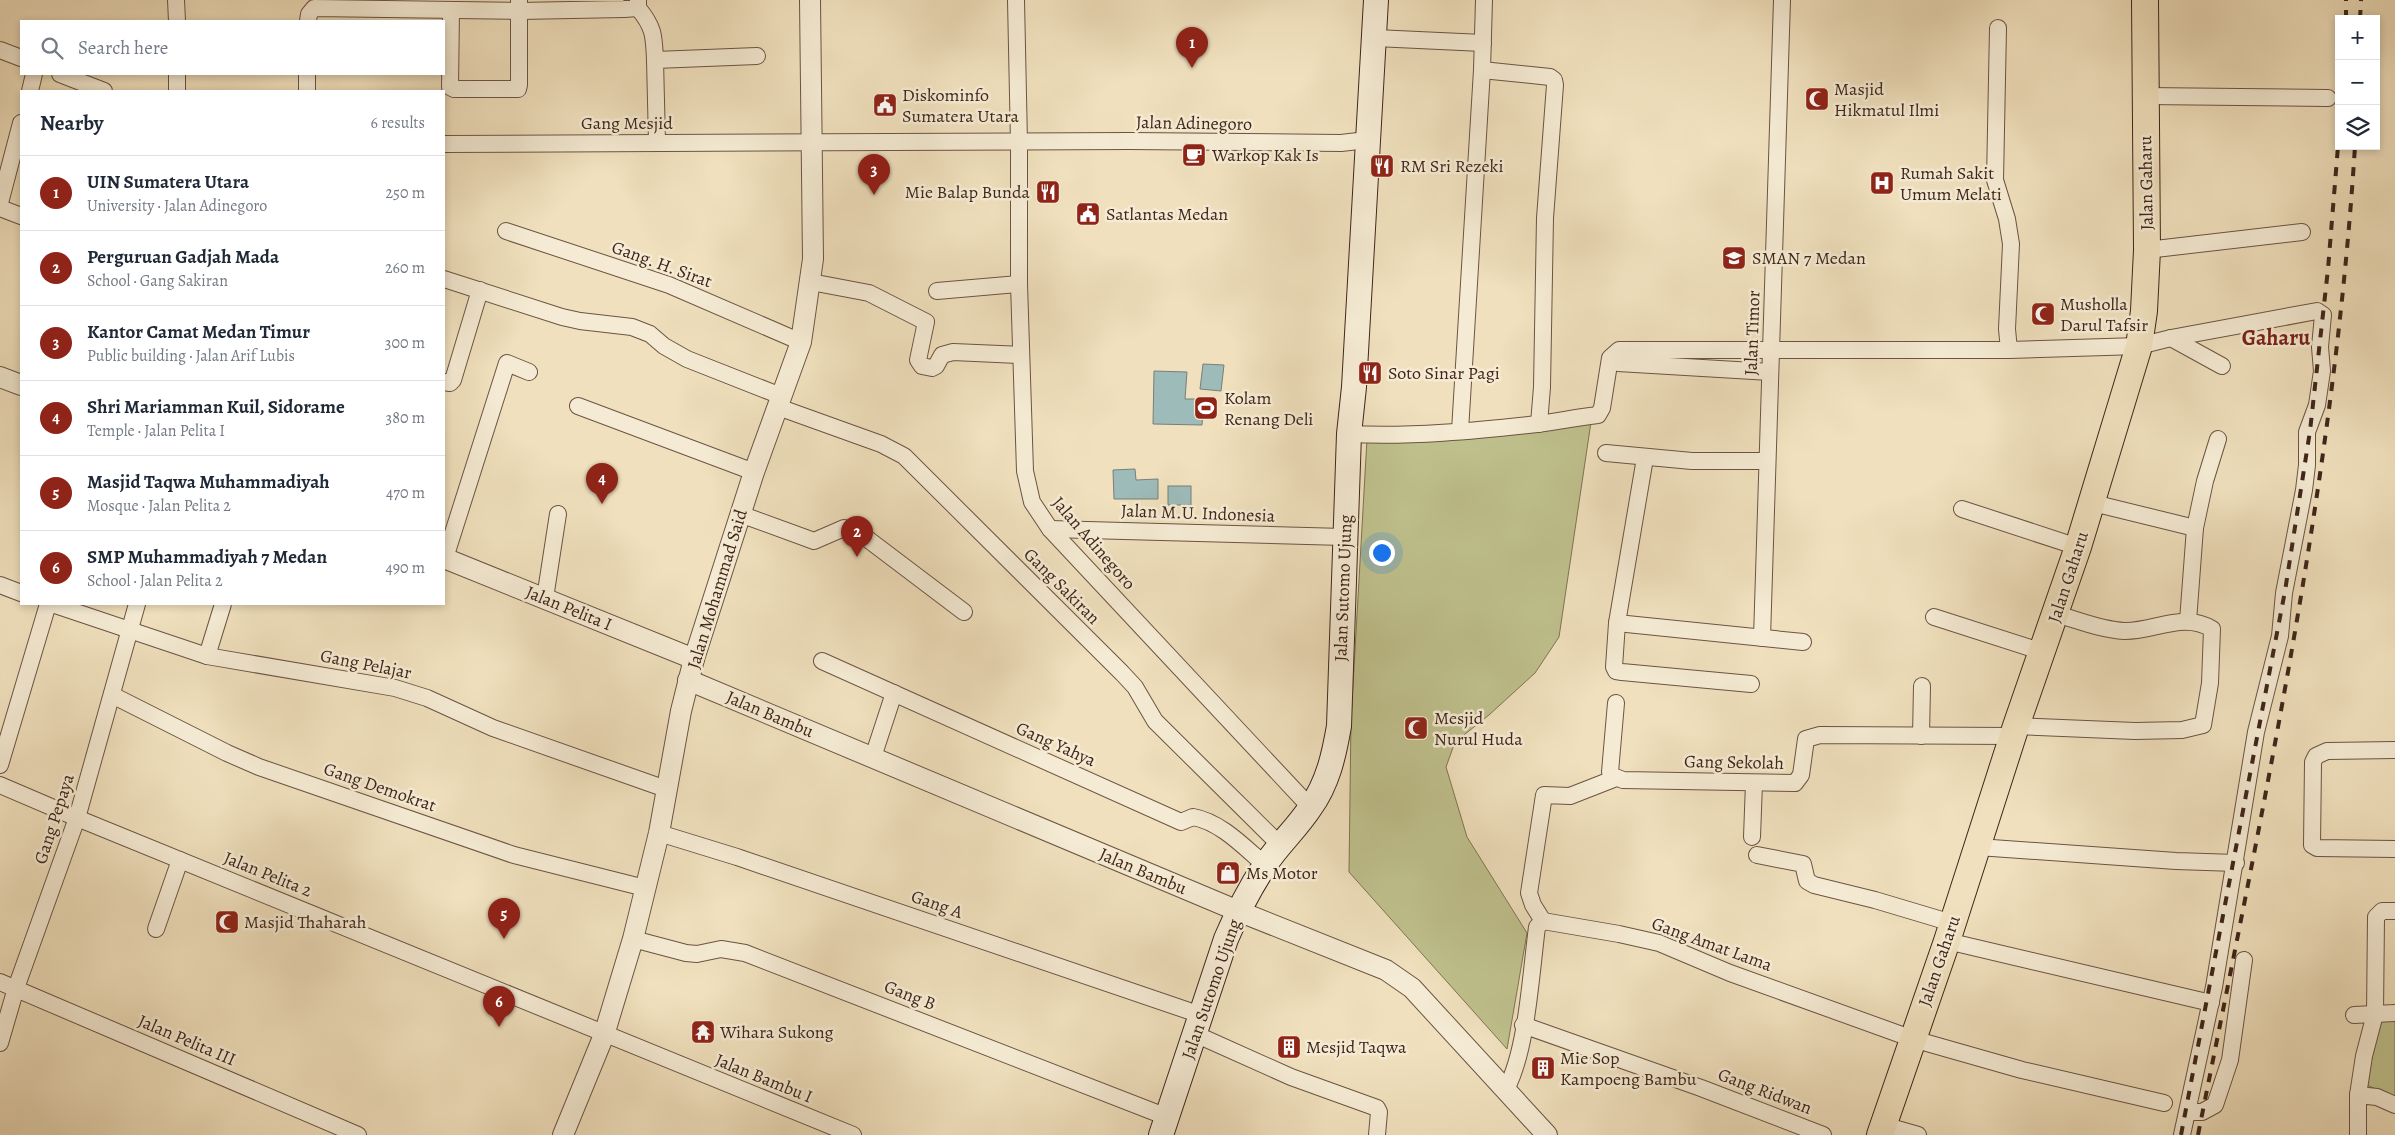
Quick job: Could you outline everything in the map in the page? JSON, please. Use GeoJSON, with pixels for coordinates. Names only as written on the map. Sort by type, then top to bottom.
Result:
{"type":"FeatureCollection","features":[{"type":"Feature","properties":{"kind":"main road","name":"Jalan Sutomo Ujung"},"geometry":{"type":"LineString","coordinates":[[1164,1126],[1226,939],[1238,911],[1265,865],[1310,808],[1325,782],[1334,758],[1339,726],[1349,434],[1354,387],[1376,0]]}},
{"type":"Feature","properties":{"kind":"main road","name":"Jalan Gaharu"},"geometry":{"type":"LineString","coordinates":[[1881,1130],[1950,932],[2014,731],[2056,614],[2092,503],[2139,346],[2144,311],[2147,250],[2145,0]]}},
{"type":"Feature","properties":{"kind":"street"},"geometry":{"type":"LineString","coordinates":[[176,0],[177,20]]}},
{"type":"Feature","properties":{"kind":"street","name":"Jalan Mohammad Said"},"geometry":{"type":"LineString","coordinates":[[563,1135],[604,1035],[633,939],[659,833],[688,680],[694,660],[754,472],[801,342],[813,259],[810,0]]}},
{"type":"Feature","properties":{"kind":"street","name":"Jalan Adinegoro"},"geometry":{"type":"LineString","coordinates":[[1016,0],[1020,143],[1019,284],[1028,489],[1037,511],[1050,529],[1310,808]]}},
{"type":"Feature","properties":{"kind":"street"},"geometry":{"type":"LineString","coordinates":[[1460,431],[1482,70],[1484,0]]}},
{"type":"Feature","properties":{"kind":"street","name":"Jalan Timor"},"geometry":{"type":"LineString","coordinates":[[1762,638],[1766,461],[1772,350],[1782,0]]}},
{"type":"Feature","properties":{"kind":"street"},"geometry":{"type":"LineString","coordinates":[[308,20],[309,14],[314,8],[328,4],[451,11],[519,6],[638,4],[654,34],[657,142]]}},
{"type":"Feature","properties":{"kind":"street"},"geometry":{"type":"LineString","coordinates":[[451,11],[450,87],[454,89],[519,88],[519,6]]}},
{"type":"Feature","properties":{"kind":"street"},"geometry":{"type":"LineString","coordinates":[[1998,28],[1995,180],[2007,219],[2011,244],[2009,350]]}},
{"type":"Feature","properties":{"kind":"street"},"geometry":{"type":"LineString","coordinates":[[1375,38],[1483,43]]}},
{"type":"Feature","properties":{"kind":"street"},"geometry":{"type":"LineString","coordinates":[[0,50],[20,58]]}},
{"type":"Feature","properties":{"kind":"street"},"geometry":{"type":"LineString","coordinates":[[655,60],[757,56]]}},
{"type":"Feature","properties":{"kind":"street"},"geometry":{"type":"LineString","coordinates":[[1482,70],[1550,77],[1554,80],[1555,85],[1545,218],[1542,387],[1539,424]]}},
{"type":"Feature","properties":{"kind":"street"},"geometry":{"type":"LineString","coordinates":[[30,90],[34,75]]}},
{"type":"Feature","properties":{"kind":"street"},"geometry":{"type":"LineString","coordinates":[[63,75],[101,90]]}},
{"type":"Feature","properties":{"kind":"street"},"geometry":{"type":"LineString","coordinates":[[176,90],[177,75]]}},
{"type":"Feature","properties":{"kind":"street"},"geometry":{"type":"LineString","coordinates":[[307,75],[307,90]]}},
{"type":"Feature","properties":{"kind":"street"},"geometry":{"type":"LineString","coordinates":[[2145,96],[2328,98]]}},
{"type":"Feature","properties":{"kind":"street"},"geometry":{"type":"LineString","coordinates":[[0,202],[20,127]]}},
{"type":"Feature","properties":{"kind":"street","name":"Jalan Adinegoro"},"geometry":{"type":"LineString","coordinates":[[1020,143],[1129,141],[1341,144],[1367,140]]}},
{"type":"Feature","properties":{"kind":"street","name":"Gang Mesjid"},"geometry":{"type":"LineString","coordinates":[[445,144],[657,142],[811,144],[1020,143]]}},
{"type":"Feature","properties":{"kind":"street"},"geometry":{"type":"LineString","coordinates":[[0,208],[20,216]]}},
{"type":"Feature","properties":{"kind":"street","name":"Gang. H. Sirat"},"geometry":{"type":"LineString","coordinates":[[506,231],[669,285],[801,342]]}},
{"type":"Feature","properties":{"kind":"street"},"geometry":{"type":"LineString","coordinates":[[2147,250],[2302,232]]}},
{"type":"Feature","properties":{"kind":"street","name":"Gang Sakiran"},"geometry":{"type":"LineString","coordinates":[[445,279],[562,317],[580,321],[632,326],[650,334],[664,346],[687,359],[779,401],[881,444],[904,456],[1122,673],[1135,687],[1154,721],[1280,845]]}},
{"type":"Feature","properties":{"kind":"street"},"geometry":{"type":"LineString","coordinates":[[811,282],[869,293],[926,322],[918,360],[922,366],[932,368],[942,355],[953,352],[1021,355]]}},
{"type":"Feature","properties":{"kind":"street"},"geometry":{"type":"LineString","coordinates":[[937,291],[1019,284]]}},
{"type":"Feature","properties":{"kind":"street"},"geometry":{"type":"LineString","coordinates":[[445,382],[450,383],[453,380],[480,290]]}},
{"type":"Feature","properties":{"kind":"street"},"geometry":{"type":"LineString","coordinates":[[1349,434],[1381,436],[1460,431],[1539,424],[1598,415],[1610,358],[1619,350],[2009,350],[2139,346],[2171,338],[2317,311],[2323,315],[2320,347],[2322,371],[2317,405],[2307,432],[2307,465],[2304,490],[2284,593],[2280,636],[2256,732],[2236,863],[2211,1003],[2182,1135]]}},
{"type":"Feature","properties":{"kind":"street"},"geometry":{"type":"LineString","coordinates":[[2171,338],[2222,366]]}},
{"type":"Feature","properties":{"kind":"street"},"geometry":{"type":"LineString","coordinates":[[445,555],[507,363],[530,372]]}},
{"type":"Feature","properties":{"kind":"street"},"geometry":{"type":"LineString","coordinates":[[1618,363],[1770,372]]}},
{"type":"Feature","properties":{"kind":"street"},"geometry":{"type":"LineString","coordinates":[[0,377],[20,385]]}},
{"type":"Feature","properties":{"kind":"street"},"geometry":{"type":"LineString","coordinates":[[578,406],[754,472]]}},
{"type":"Feature","properties":{"kind":"street"},"geometry":{"type":"LineString","coordinates":[[2056,614],[2107,629],[2126,631],[2188,621],[2195,528],[2205,480],[2218,439]]}},
{"type":"Feature","properties":{"kind":"street"},"geometry":{"type":"LineString","coordinates":[[1606,453],[1645,458],[1766,461]]}},
{"type":"Feature","properties":{"kind":"street"},"geometry":{"type":"LineString","coordinates":[[1645,458],[1617,623],[1614,667],[1616,671],[1751,684]]}},
{"type":"Feature","properties":{"kind":"street"},"geometry":{"type":"LineString","coordinates":[[2092,503],[2195,528]]}},
{"type":"Feature","properties":{"kind":"street"},"geometry":{"type":"LineString","coordinates":[[1962,509],[2078,547]]}},
{"type":"Feature","properties":{"kind":"street"},"geometry":{"type":"LineString","coordinates":[[545,598],[558,514]]}},
{"type":"Feature","properties":{"kind":"street"},"geometry":{"type":"LineString","coordinates":[[740,514],[814,541],[844,528],[857,531],[964,612]]}},
{"type":"Feature","properties":{"kind":"street","name":"Jalan M.U. Indonesia"},"geometry":{"type":"LineString","coordinates":[[1050,529],[1344,537]]}},
{"type":"Feature","properties":{"kind":"street","name":"Jalan Pelita I"},"geometry":{"type":"LineString","coordinates":[[445,558],[694,660]]}},
{"type":"Feature","properties":{"kind":"street"},"geometry":{"type":"LineString","coordinates":[[0,586],[20,593]]}},
{"type":"Feature","properties":{"kind":"street"},"geometry":{"type":"LineString","coordinates":[[0,765],[50,605]]}},
{"type":"Feature","properties":{"kind":"street","name":"Gang Pelajar"},"geometry":{"type":"LineString","coordinates":[[53,605],[207,656],[395,688],[427,698],[493,728],[666,789]]}},
{"type":"Feature","properties":{"kind":"street","name":"Gang Pepaya"},"geometry":{"type":"LineString","coordinates":[[0,1043],[16,988],[77,818],[137,605]]}},
{"type":"Feature","properties":{"kind":"street"},"geometry":{"type":"LineString","coordinates":[[207,656],[223,605]]}},
{"type":"Feature","properties":{"kind":"street"},"geometry":{"type":"LineString","coordinates":[[1934,616],[2043,652]]}},
{"type":"Feature","properties":{"kind":"street","name":"Gang Sekolah"},"geometry":{"type":"LineString","coordinates":[[1616,778],[1623,780],[1791,784],[1799,780],[1804,744],[1811,736],[1921,736],[2014,731],[2182,730],[2203,724],[2210,683],[2213,635],[2212,629],[2188,621]]}},
{"type":"Feature","properties":{"kind":"street"},"geometry":{"type":"LineString","coordinates":[[1617,623],[1803,642]]}},
{"type":"Feature","properties":{"kind":"street","name":"Gang Yahya"},"geometry":{"type":"LineString","coordinates":[[822,661],[1181,822],[1193,817],[1209,822],[1221,829],[1265,865]]}},
{"type":"Feature","properties":{"kind":"street","name":"Jalan Bambu"},"geometry":{"type":"LineString","coordinates":[[688,680],[1238,911],[1386,970],[1412,988],[1507,1086],[1547,1135]]}},
{"type":"Feature","properties":{"kind":"street"},"geometry":{"type":"LineString","coordinates":[[1921,736],[1922,686]]}},
{"type":"Feature","properties":{"kind":"street"},"geometry":{"type":"LineString","coordinates":[[872,757],[894,693]]}},
{"type":"Feature","properties":{"kind":"street","name":"Gang Demokrat"},"geometry":{"type":"LineString","coordinates":[[112,695],[226,753],[259,766],[514,855],[645,888]]}},
{"type":"Feature","properties":{"kind":"street"},"geometry":{"type":"LineString","coordinates":[[1507,1086],[1515,1065],[1523,1025],[1537,927],[1543,922],[1533,905],[1529,893],[1544,795],[1570,796],[1616,778],[1610,772],[1616,703]]}},
{"type":"Feature","properties":{"kind":"street"},"geometry":{"type":"LineString","coordinates":[[2395,750],[2327,751],[2316,756],[2313,762],[2312,845],[2317,848],[2395,849]]}},
{"type":"Feature","properties":{"kind":"street"},"geometry":{"type":"LineString","coordinates":[[1752,837],[1754,783]]}},
{"type":"Feature","properties":{"kind":"street","name":"Jalan Pelita 2"},"geometry":{"type":"LineString","coordinates":[[0,785],[604,1035]]}},
{"type":"Feature","properties":{"kind":"street","name":"Gang A"},"geometry":{"type":"LineString","coordinates":[[659,833],[737,857],[1198,1024],[1291,1077],[1378,1108],[1377,1135]]}},
{"type":"Feature","properties":{"kind":"street"},"geometry":{"type":"LineString","coordinates":[[1978,847],[2176,861],[2236,863]]}},
{"type":"Feature","properties":{"kind":"street"},"geometry":{"type":"LineString","coordinates":[[1757,855],[1803,864],[1807,881],[1814,885],[1874,900],[1950,932],[2211,1003]]}},
{"type":"Feature","properties":{"kind":"street"},"geometry":{"type":"LineString","coordinates":[[156,929],[180,860]]}},
{"type":"Feature","properties":{"kind":"street"},"geometry":{"type":"LineString","coordinates":[[2358,1135],[2358,1095],[2364,1056],[2376,1014],[2376,917],[2382,911],[2395,911]]}},
{"type":"Feature","properties":{"kind":"street","name":"Gang Amat Lama"},"geometry":{"type":"LineString","coordinates":[[1543,922],[1619,934],[1659,943],[1730,973],[1913,1039],[2022,1070],[2164,1102]]}},
{"type":"Feature","properties":{"kind":"street","name":"Gang B"},"geometry":{"type":"LineString","coordinates":[[633,939],[686,953],[697,954],[721,949],[745,953],[1164,1126]]}},
{"type":"Feature","properties":{"kind":"street"},"geometry":{"type":"LineString","coordinates":[[2188,1112],[2202,1112],[2215,1105],[2230,1060],[2244,960]]}},
{"type":"Feature","properties":{"kind":"street","name":"Jalan Pelita III"},"geometry":{"type":"LineString","coordinates":[[0,982],[358,1135]]}},
{"type":"Feature","properties":{"kind":"street"},"geometry":{"type":"LineString","coordinates":[[2354,1015],[2395,1013]]}},
{"type":"Feature","properties":{"kind":"street","name":"Gang Ridwan"},"geometry":{"type":"LineString","coordinates":[[1523,1025],[1692,1085],[1823,1135]]}},
{"type":"Feature","properties":{"kind":"street","name":"Jalan Bambu I"},"geometry":{"type":"LineString","coordinates":[[604,1035],[853,1135]]}},
{"type":"Feature","properties":{"kind":"street"},"geometry":{"type":"LineString","coordinates":[[2358,1095],[2377,1097],[2395,1105]]}},
{"type":"Feature","properties":{"kind":"street"},"geometry":{"type":"LineString","coordinates":[[1881,1130],[1918,1135]]}},
{"type":"Feature","properties":{"kind":"green space"},"geometry":{"type":"Polygon","coordinates":[[[1591,422],[1559,637],[1535,673],[1489,715],[1455,742],[1446,767],[1467,837],[1527,933],[1507,1049],[1349,872],[1351,721],[1367,439],[1591,422]]]}},
{"type":"Feature","properties":{"kind":"green space"},"geometry":{"type":"Polygon","coordinates":[[[2395,1018],[2395,1098],[2367,1085],[2379,1019],[2395,1018]]]}},
{"type":"Feature","properties":{"kind":"water","name":"Kolam Renang Deli"},"geometry":{"type":"Polygon","coordinates":[[[1203,364],[1224,365],[1221,391],[1200,389],[1203,364]]]}},
{"type":"Feature","properties":{"kind":"water"},"geometry":{"type":"Polygon","coordinates":[[[1154,371],[1187,372],[1185,399],[1204,399],[1202,425],[1153,424],[1154,371]]]}},
{"type":"Feature","properties":{"kind":"water"},"geometry":{"type":"Polygon","coordinates":[[[1135,469],[1136,480],[1158,479],[1158,499],[1114,499],[1113,470],[1135,469]]]}},
{"type":"Feature","properties":{"kind":"water"},"geometry":{"type":"Polygon","coordinates":[[[1168,486],[1191,486],[1191,505],[1168,505],[1168,486]]]}},
{"type":"Feature","properties":{"kind":"railway"},"geometry":{"type":"LineString","coordinates":[[2346,0],[2346,15]]}},
{"type":"Feature","properties":{"kind":"railway"},"geometry":{"type":"LineString","coordinates":[[2360,15],[2361,0]]}},
{"type":"Feature","properties":{"kind":"railway"},"geometry":{"type":"LineString","coordinates":[[2181,1135],[2285,591],[2310,431],[2328,269],[2338,150]]}},
{"type":"Feature","properties":{"kind":"railway"},"geometry":{"type":"LineString","coordinates":[[2198,1135],[2271,766],[2313,519],[2331,395],[2345,271],[2355,150]]}},
{"type":"Feature","properties":{"kind":"place","name":"UIN Sumatera Utara"},"geometry":{"type":"Point","coordinates":[1192,68]}},
{"type":"Feature","properties":{"kind":"place","name":"Masjid Hikmatul Ilmi"},"geometry":{"type":"Point","coordinates":[1817,99]}},
{"type":"Feature","properties":{"kind":"place","name":"Diskominfo Sumatera Utara"},"geometry":{"type":"Point","coordinates":[885,105]}},
{"type":"Feature","properties":{"kind":"place","name":"Warkop Kak Is"},"geometry":{"type":"Point","coordinates":[1194,155]}},
{"type":"Feature","properties":{"kind":"place","name":"RM Sri Rezeki"},"geometry":{"type":"Point","coordinates":[1382,166]}},
{"type":"Feature","properties":{"kind":"place","name":"Rumah Sakit Umum Melati"},"geometry":{"type":"Point","coordinates":[1882,183]}},
{"type":"Feature","properties":{"kind":"place","name":"Mie Balap Bunda"},"geometry":{"type":"Point","coordinates":[1048,192]}},
{"type":"Feature","properties":{"kind":"place","name":"Kantor Camat Medan Timur"},"geometry":{"type":"Point","coordinates":[874,195]}},
{"type":"Feature","properties":{"kind":"place","name":"Satlantas Medan"},"geometry":{"type":"Point","coordinates":[1088,214]}},
{"type":"Feature","properties":{"kind":"place","name":"SMAN 7 Medan"},"geometry":{"type":"Point","coordinates":[1734,258]}},
{"type":"Feature","properties":{"kind":"place","name":"Musholla Darul Tafsir"},"geometry":{"type":"Point","coordinates":[2043,314]}},
{"type":"Feature","properties":{"kind":"place","name":"Soto Sinar Pagi"},"geometry":{"type":"Point","coordinates":[1370,373]}},
{"type":"Feature","properties":{"kind":"place","name":"Kolam Renang Deli"},"geometry":{"type":"Point","coordinates":[1206,408]}},
{"type":"Feature","properties":{"kind":"place","name":"Shri Mariamman Kuil, Sidorame"},"geometry":{"type":"Point","coordinates":[602,504]}},
{"type":"Feature","properties":{"kind":"place","name":"Perguruan Gadjah Mada"},"geometry":{"type":"Point","coordinates":[857,557]}},
{"type":"Feature","properties":{"kind":"place","name":"Mesjid Nurul Huda"},"geometry":{"type":"Point","coordinates":[1416,728]}},
{"type":"Feature","properties":{"kind":"place","name":"Ms Motor"},"geometry":{"type":"Point","coordinates":[1228,873]}},
{"type":"Feature","properties":{"kind":"place","name":"Masjid Thaharah"},"geometry":{"type":"Point","coordinates":[227,922]}},
{"type":"Feature","properties":{"kind":"place","name":"Masjid Taqwa Muhammadiyah"},"geometry":{"type":"Point","coordinates":[504,939]}},
{"type":"Feature","properties":{"kind":"place","name":"SMP Muhammadiyah 7 Medan"},"geometry":{"type":"Point","coordinates":[499,1027]}},
{"type":"Feature","properties":{"kind":"place","name":"Wihara Sukong"},"geometry":{"type":"Point","coordinates":[703,1032]}},
{"type":"Feature","properties":{"kind":"place","name":"Mesjid Taqwa"},"geometry":{"type":"Point","coordinates":[1289,1047]}},
{"type":"Feature","properties":{"kind":"place","name":"Mie Sop Kampoeng Bambu"},"geometry":{"type":"Point","coordinates":[1543,1068]}},
{"type":"Feature","properties":{"kind":"district","name":"Gaharu"},"geometry":{"type":"Point","coordinates":[2276,337]}}]}
